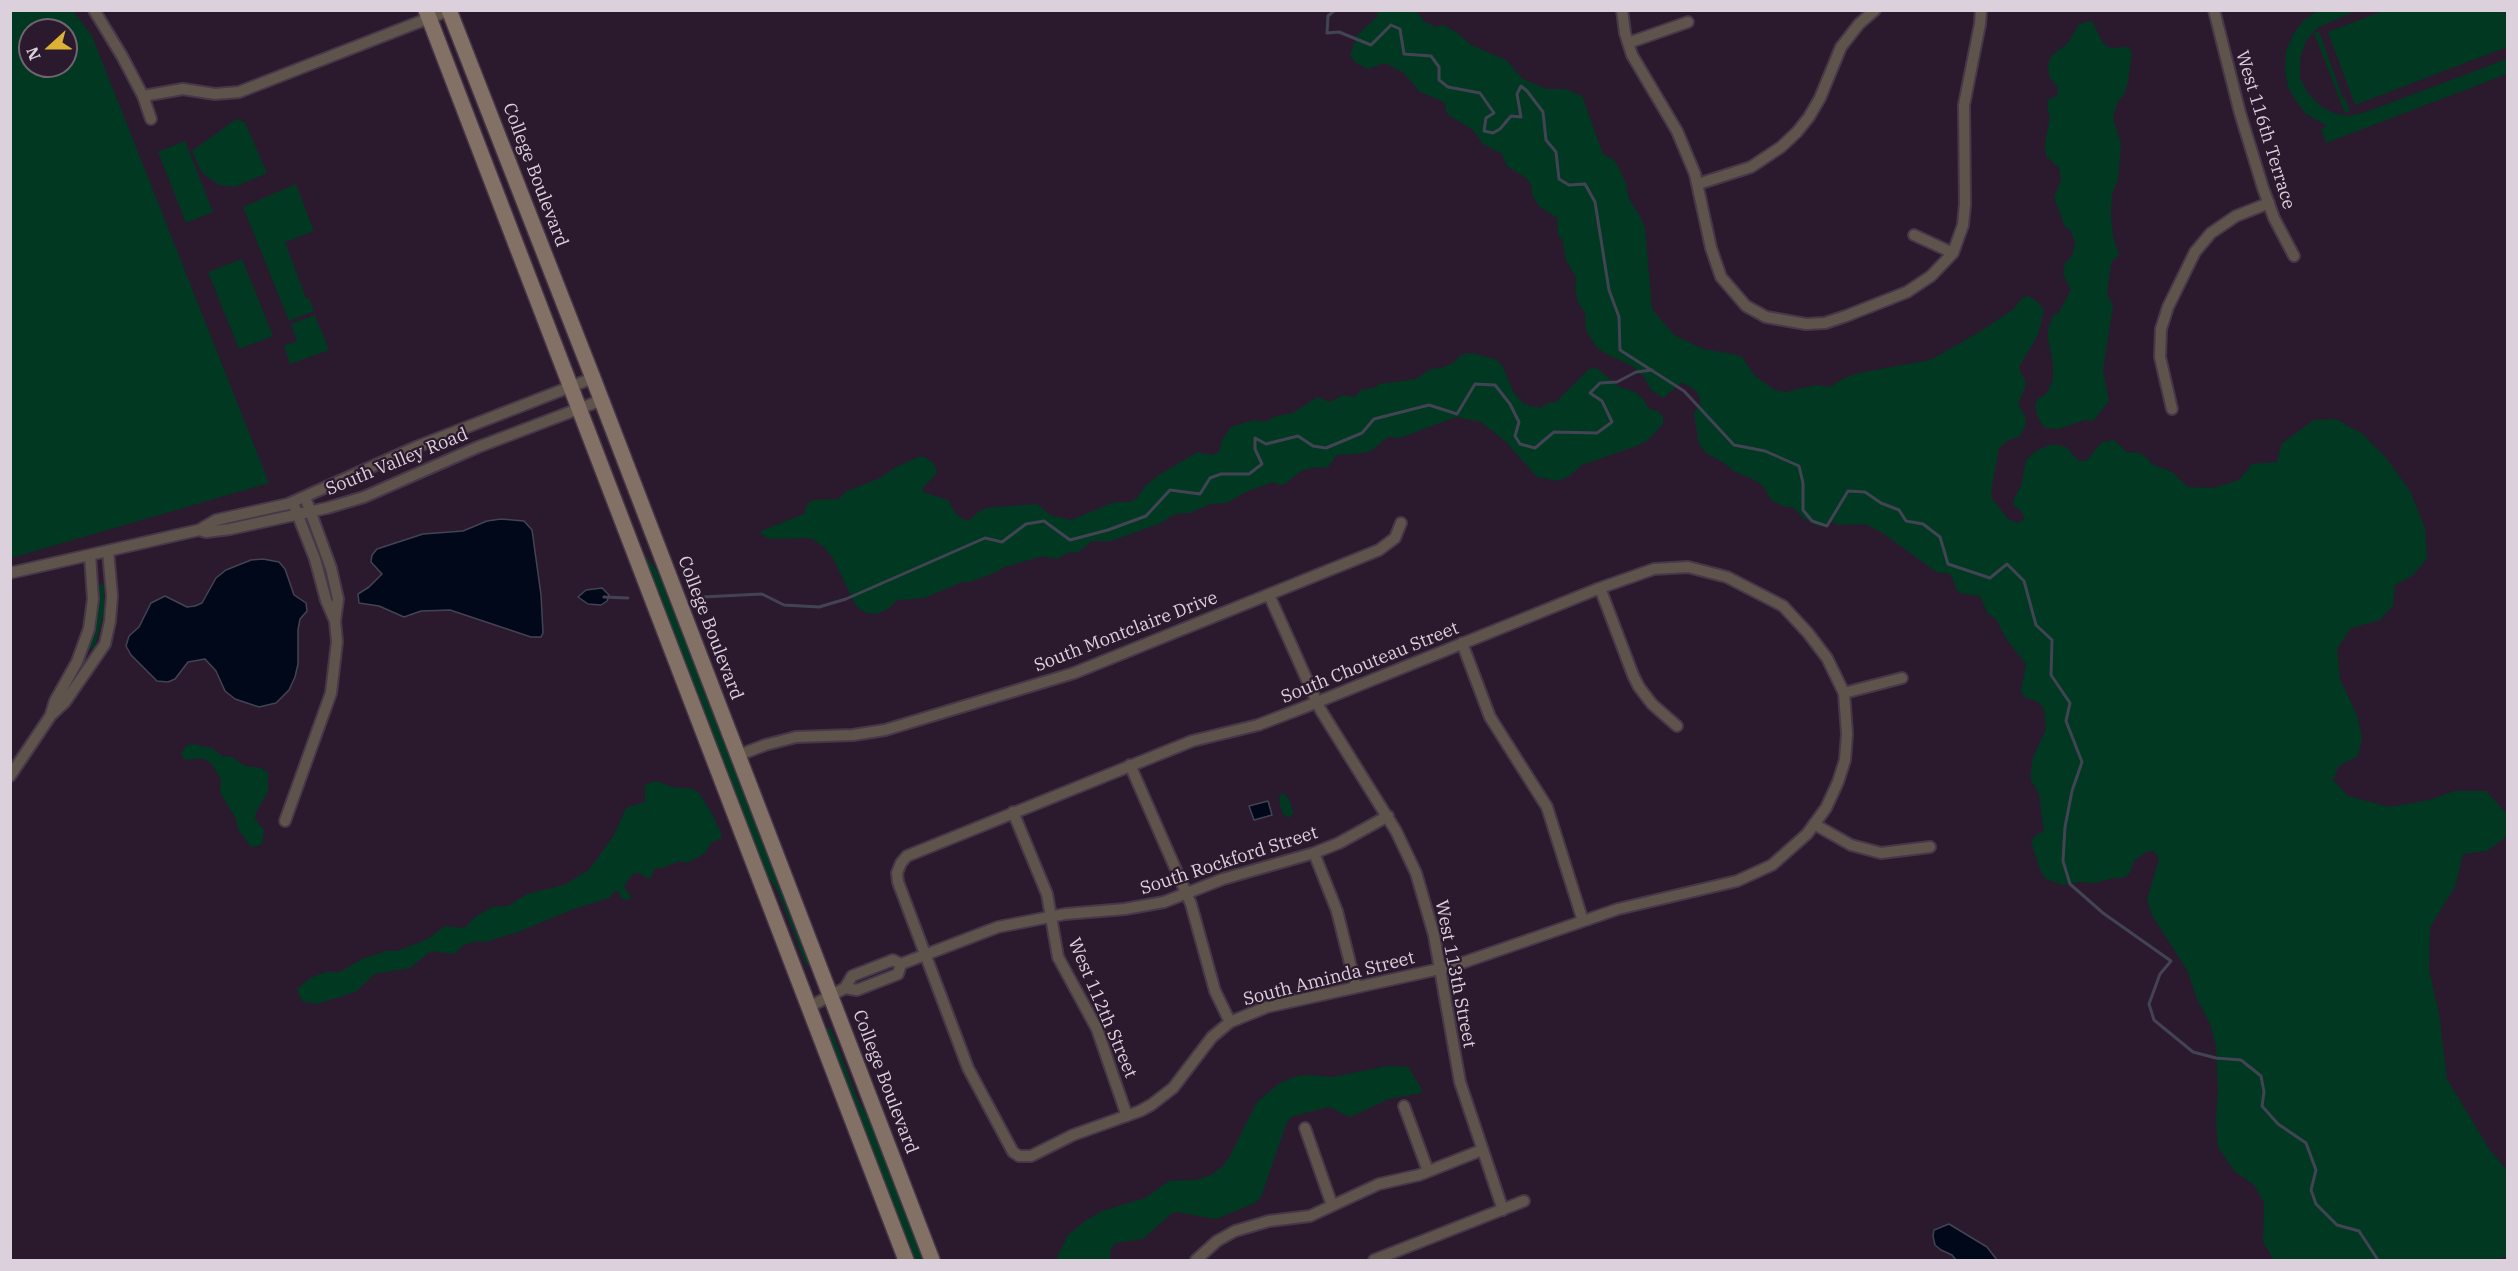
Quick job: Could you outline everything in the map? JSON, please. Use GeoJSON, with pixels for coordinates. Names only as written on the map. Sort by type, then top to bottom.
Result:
{"type":"FeatureCollection","features":[{"type":"Feature","properties":{"kind":"main road","name":"College Boulevard"},"geometry":{"type":"LineString","coordinates":[[449,11],[739,755],[838,992],[932,1260]]}},
{"type":"Feature","properties":{"kind":"main road"},"geometry":{"type":"LineString","coordinates":[[428,15],[906,1260]]}},
{"type":"Feature","properties":{"kind":"street"},"geometry":{"type":"LineString","coordinates":[[94,10],[111,35],[152,118]]}},
{"type":"Feature","properties":{"kind":"street"},"geometry":{"type":"LineString","coordinates":[[1622,10],[1628,43],[1642,75],[1677,131],[1698,184],[1711,248],[1721,276],[1746,306],[1766,316],[1806,324],[1825,323],[1907,292],[1922,284],[1953,253],[1963,225],[1965,204],[1964,105],[1981,10]]}},
{"type":"Feature","properties":{"kind":"street"},"geometry":{"type":"LineString","coordinates":[[1698,184],[1751,167],[1789,140],[1809,117],[1820,98],[1841,47],[1859,24],[1875,10]]}},
{"type":"Feature","properties":{"kind":"street","name":"West 116th Terrace"},"geometry":{"type":"LineString","coordinates":[[2214,10],[2240,113],[2269,203],[2294,256]]}},
{"type":"Feature","properties":{"kind":"street"},"geometry":{"type":"LineString","coordinates":[[143,96],[183,89],[215,94],[239,92],[428,15],[449,11]]}},
{"type":"Feature","properties":{"kind":"street"},"geometry":{"type":"LineString","coordinates":[[1628,43],[1688,22]]}},
{"type":"Feature","properties":{"kind":"street"},"geometry":{"type":"LineString","coordinates":[[2172,410],[2160,357],[2161,329],[2168,307],[2195,252],[2211,233],[2236,216],[2269,203]]}},
{"type":"Feature","properties":{"kind":"street"},"geometry":{"type":"LineString","coordinates":[[1914,235],[1953,253]]}},
{"type":"Feature","properties":{"kind":"street","name":"South Valley Road"},"geometry":{"type":"LineString","coordinates":[[10,573],[198,530],[216,520],[293,502],[416,447],[593,378]]}},
{"type":"Feature","properties":{"kind":"street","name":"South Valley Road"},"geometry":{"type":"LineString","coordinates":[[198,530],[206,532],[230,529],[310,512],[364,497],[478,447],[602,400]]}},
{"type":"Feature","properties":{"kind":"street"},"geometry":{"type":"LineString","coordinates":[[285,820],[331,693],[337,642],[335,621],[338,599],[331,568],[305,497]]}},
{"type":"Feature","properties":{"kind":"street"},"geometry":{"type":"LineString","coordinates":[[293,502],[335,621]]}},
{"type":"Feature","properties":{"kind":"street","name":"South Montclaire Drive"},"geometry":{"type":"LineString","coordinates":[[739,755],[796,737],[853,735],[885,730],[1074,673],[1379,550],[1395,538],[1401,523]]}},
{"type":"Feature","properties":{"kind":"street"},"geometry":{"type":"LineString","coordinates":[[10,776],[51,715],[65,702],[105,644],[112,596],[108,551]]}},
{"type":"Feature","properties":{"kind":"street"},"geometry":{"type":"LineString","coordinates":[[51,715],[55,701],[77,662],[89,629],[93,599],[90,555]]}},
{"type":"Feature","properties":{"kind":"street","name":"South Chouteau Street"},"geometry":{"type":"LineString","coordinates":[[926,954],[898,882],[897,873],[907,856],[1192,741],[1258,725],[1600,588],[1654,569],[1688,567],[1727,577],[1783,606],[1827,658],[1844,693],[1847,734],[1845,760]]}},
{"type":"Feature","properties":{"kind":"street"},"geometry":{"type":"LineString","coordinates":[[1600,588],[1636,681],[1652,704],[1677,726]]}},
{"type":"Feature","properties":{"kind":"street","name":"West 113th Street"},"geometry":{"type":"LineString","coordinates":[[1269,595],[1317,702],[1388,816],[1416,873],[1434,934],[1460,1082],[1503,1210]]}},
{"type":"Feature","properties":{"kind":"street"},"geometry":{"type":"LineString","coordinates":[[1462,643],[1490,717],[1546,807],[1583,921]]}},
{"type":"Feature","properties":{"kind":"street"},"geometry":{"type":"LineString","coordinates":[[1844,693],[1902,678]]}},
{"type":"Feature","properties":{"kind":"street","name":"South Aminda Street"},"geometry":{"type":"LineString","coordinates":[[926,954],[968,1068],[1013,1152],[1018,1156],[1031,1156],[1073,1135],[1151,1105],[1173,1088],[1212,1037],[1230,1022],[1267,1007],[1439,969],[1618,909],[1737,881],[1772,865],[1808,834],[1827,808],[1845,760]]}},
{"type":"Feature","properties":{"kind":"street"},"geometry":{"type":"LineString","coordinates":[[1130,765],[1186,893],[1215,991],[1230,1022]]}},
{"type":"Feature","properties":{"kind":"street","name":"West 112th Street"},"geometry":{"type":"LineString","coordinates":[[1013,812],[1047,894],[1058,957],[1096,1029],[1127,1116]]}},
{"type":"Feature","properties":{"kind":"street","name":"South Rockford Street"},"geometry":{"type":"LineString","coordinates":[[809,1006],[838,992],[852,976],[893,960],[901,964],[998,927],[1050,917],[1138,908],[1223,879],[1314,853],[1339,843],[1388,816]]}},
{"type":"Feature","properties":{"kind":"street"},"geometry":{"type":"LineString","coordinates":[[1814,824],[1851,845],[1881,853],[1930,847]]}},
{"type":"Feature","properties":{"kind":"street"},"geometry":{"type":"LineString","coordinates":[[1314,853],[1337,911],[1356,987]]}},
{"type":"Feature","properties":{"kind":"street"},"geometry":{"type":"LineString","coordinates":[[1404,1106],[1428,1171]]}},
{"type":"Feature","properties":{"kind":"street"},"geometry":{"type":"LineString","coordinates":[[1305,1128],[1332,1204]]}},
{"type":"Feature","properties":{"kind":"street"},"geometry":{"type":"LineString","coordinates":[[1196,1260],[1217,1241],[1235,1232],[1269,1221],[1310,1216],[1379,1184],[1428,1171],[1482,1150]]}},
{"type":"Feature","properties":{"kind":"street"},"geometry":{"type":"LineString","coordinates":[[1374,1260],[1524,1201]]}},
{"type":"Feature","properties":{"kind":"green space"},"geometry":{"type":"Polygon","coordinates":[[[11,10],[73,11],[92,36],[269,483],[11,558],[11,10]]]}},
{"type":"Feature","properties":{"kind":"green space"},"geometry":{"type":"Polygon","coordinates":[[[2386,10],[2504,11],[2507,19],[2507,47],[2355,105],[2328,32],[2386,10]]]}},
{"type":"Feature","properties":{"kind":"green space"},"geometry":{"type":"Polygon","coordinates":[[[1377,11],[1416,11],[1425,22],[1436,27],[1444,25],[1471,45],[1506,60],[1523,79],[1547,89],[1565,89],[1582,96],[1603,154],[1615,161],[1626,183],[1629,199],[1645,228],[1652,309],[1674,335],[1703,349],[1742,357],[1755,376],[1775,390],[1786,392],[1816,385],[1830,387],[1844,378],[1859,373],[1930,360],[2014,309],[2022,298],[2028,296],[2037,301],[2044,310],[2038,335],[2020,365],[2020,372],[2025,379],[2025,388],[2018,404],[2026,418],[2025,427],[2020,436],[2007,441],[1999,448],[1991,497],[2008,519],[2017,523],[2025,519],[2020,510],[2013,505],[2015,496],[2021,487],[2026,460],[2036,451],[2052,444],[2066,447],[2079,461],[2086,461],[2102,442],[2114,440],[2128,453],[2137,452],[2152,464],[2172,472],[2188,487],[2213,488],[2239,480],[2252,464],[2277,462],[2282,443],[2314,420],[2336,419],[2363,434],[2387,459],[2410,491],[2425,528],[2427,559],[2412,576],[2395,585],[2393,606],[2380,620],[2351,628],[2337,649],[2340,679],[2357,715],[2362,738],[2358,756],[2339,766],[2333,780],[2348,796],[2389,807],[2430,800],[2454,791],[2486,791],[2507,814],[2507,836],[2487,851],[2463,854],[2455,887],[2430,927],[2429,970],[2439,1014],[2447,1079],[2488,1147],[2507,1171],[2507,1256],[2494,1260],[2274,1260],[2263,1242],[2264,1203],[2254,1185],[2234,1171],[2218,1147],[2216,1047],[2211,1026],[2197,999],[2188,972],[2152,915],[2147,899],[2159,859],[2154,851],[2146,852],[2134,861],[2130,873],[2123,878],[2095,883],[2079,882],[2062,885],[2046,879],[2040,870],[2031,841],[2037,834],[2044,832],[2039,794],[2031,780],[2031,772],[2033,757],[2046,729],[2044,708],[2036,701],[2024,697],[2021,690],[2026,664],[2007,640],[1996,619],[1988,614],[1980,596],[1960,593],[1951,574],[1936,572],[1883,533],[1865,524],[1839,525],[1832,522],[1820,527],[1803,518],[1793,507],[1785,507],[1771,500],[1764,487],[1706,453],[1699,444],[1694,413],[1701,401],[1695,390],[1682,382],[1663,398],[1651,390],[1645,378],[1631,365],[1596,347],[1586,330],[1585,313],[1578,302],[1575,289],[1576,278],[1566,260],[1563,242],[1558,234],[1557,218],[1540,207],[1532,195],[1531,184],[1526,178],[1507,166],[1502,154],[1483,144],[1473,130],[1450,116],[1446,112],[1446,105],[1440,100],[1420,92],[1404,73],[1385,63],[1368,69],[1355,62],[1350,55],[1357,35],[1378,16],[1377,11]]]}},
{"type":"Feature","properties":{"kind":"green space"},"geometry":{"type":"Polygon","coordinates":[[[2317,11],[2355,11],[2317,28],[2306,41],[2300,58],[2300,77],[2307,92],[2320,106],[2334,113],[2348,116],[2366,112],[2507,59],[2507,74],[2326,143],[2321,129],[2327,126],[2305,113],[2296,101],[2288,87],[2285,70],[2286,51],[2294,33],[2304,20],[2317,11]]]}},
{"type":"Feature","properties":{"kind":"green space"},"geometry":{"type":"Polygon","coordinates":[[[2092,21],[2103,43],[2110,48],[2128,47],[2132,52],[2124,95],[2118,101],[2113,118],[2121,144],[2118,180],[2112,194],[2111,215],[2113,236],[2119,255],[2112,261],[2110,272],[2107,294],[2113,305],[2103,370],[2109,401],[2093,421],[2085,420],[2059,429],[2046,428],[2037,415],[2035,404],[2046,394],[2053,380],[2048,329],[2053,316],[2059,312],[2071,290],[2063,274],[2065,263],[2072,256],[2075,242],[2071,231],[2065,227],[2054,197],[2061,180],[2059,168],[2046,156],[2045,144],[2050,117],[2047,106],[2049,99],[2057,96],[2058,87],[2050,78],[2048,66],[2051,56],[2068,43],[2079,24],[2092,21]]]}},
{"type":"Feature","properties":{"kind":"green space"},"geometry":{"type":"Polygon","coordinates":[[[2319,31],[2343,98],[2350,111],[2345,113],[2314,33],[2319,31]]]}},
{"type":"Feature","properties":{"kind":"green space"},"geometry":{"type":"Polygon","coordinates":[[[236,119],[245,122],[267,173],[235,187],[219,185],[202,173],[192,151],[236,119]]]}},
{"type":"Feature","properties":{"kind":"green space"},"geometry":{"type":"Polygon","coordinates":[[[185,141],[213,212],[186,223],[158,152],[185,141]]]}},
{"type":"Feature","properties":{"kind":"green space"},"geometry":{"type":"Polygon","coordinates":[[[296,184],[314,231],[285,242],[306,298],[309,298],[314,311],[289,321],[243,207],[296,184]]]}},
{"type":"Feature","properties":{"kind":"green space"},"geometry":{"type":"Polygon","coordinates":[[[242,259],[273,336],[239,349],[208,272],[242,259]]]}},
{"type":"Feature","properties":{"kind":"green space"},"geometry":{"type":"Polygon","coordinates":[[[315,315],[329,350],[290,364],[284,346],[297,341],[291,324],[315,315]]]}},
{"type":"Feature","properties":{"kind":"green space"},"geometry":{"type":"Polygon","coordinates":[[[1472,353],[1497,360],[1503,367],[1514,393],[1524,404],[1541,408],[1547,403],[1556,402],[1589,369],[1597,368],[1619,387],[1635,392],[1649,409],[1658,411],[1663,416],[1663,424],[1648,440],[1639,445],[1582,465],[1568,477],[1558,481],[1537,477],[1506,442],[1481,422],[1456,417],[1400,438],[1388,437],[1371,451],[1337,455],[1328,467],[1315,467],[1301,471],[1285,484],[1279,485],[1274,482],[1248,491],[1227,503],[1210,504],[1190,513],[1175,514],[1161,523],[1111,541],[1092,541],[1077,553],[1069,552],[1057,559],[1043,556],[1004,567],[994,573],[969,582],[962,582],[924,598],[897,600],[888,609],[876,614],[864,612],[856,606],[834,560],[824,547],[810,538],[769,539],[761,534],[761,531],[804,514],[807,504],[814,500],[839,499],[845,492],[880,478],[898,466],[919,457],[925,457],[933,463],[937,470],[923,488],[923,492],[948,500],[956,514],[963,519],[969,521],[978,512],[987,508],[1037,504],[1052,516],[1071,520],[1115,502],[1130,502],[1137,498],[1145,486],[1159,475],[1198,452],[1212,455],[1219,452],[1222,440],[1230,428],[1236,425],[1256,420],[1265,422],[1276,416],[1293,413],[1317,397],[1330,402],[1343,395],[1355,397],[1361,390],[1374,388],[1379,384],[1416,379],[1431,369],[1453,363],[1461,355],[1472,353]]]}},
{"type":"Feature","properties":{"kind":"green space"},"geometry":{"type":"Polygon","coordinates":[[[645,555],[661,576],[810,965],[806,965],[777,890],[761,866],[642,557],[645,555]]]}},
{"type":"Feature","properties":{"kind":"green space"},"geometry":{"type":"Polygon","coordinates":[[[104,584],[104,613],[94,650],[88,648],[96,622],[98,585],[104,584]]]}},
{"type":"Feature","properties":{"kind":"green space"},"geometry":{"type":"Polygon","coordinates":[[[187,745],[212,748],[222,756],[232,757],[245,766],[261,768],[268,772],[268,792],[256,812],[255,819],[264,830],[262,845],[251,847],[238,829],[236,819],[220,792],[221,779],[211,763],[202,758],[187,760],[183,758],[181,753],[187,745]]]}},
{"type":"Feature","properties":{"kind":"green space"},"geometry":{"type":"Polygon","coordinates":[[[656,781],[673,787],[693,789],[699,793],[712,814],[721,838],[711,843],[706,852],[699,857],[686,863],[680,861],[662,868],[655,868],[648,879],[639,873],[633,874],[624,886],[631,897],[627,901],[620,897],[619,891],[615,891],[609,898],[574,909],[518,932],[485,942],[477,941],[464,945],[454,954],[431,951],[410,968],[374,974],[357,991],[343,996],[317,1004],[302,1001],[297,989],[310,978],[326,972],[340,972],[360,960],[386,951],[397,951],[428,939],[445,926],[466,927],[474,918],[492,907],[508,906],[527,894],[564,885],[589,870],[614,835],[626,808],[645,802],[645,785],[656,781]]]}},
{"type":"Feature","properties":{"kind":"green space"},"geometry":{"type":"Polygon","coordinates":[[[1283,793],[1289,799],[1293,813],[1289,818],[1283,814],[1280,805],[1279,797],[1283,793]]]}},
{"type":"Feature","properties":{"kind":"green space"},"geometry":{"type":"Polygon","coordinates":[[[827,1028],[831,1029],[858,1100],[870,1119],[926,1260],[912,1260],[826,1033],[827,1028]]]}},
{"type":"Feature","properties":{"kind":"green space"},"geometry":{"type":"Polygon","coordinates":[[[1388,1066],[1408,1067],[1422,1089],[1421,1093],[1389,1099],[1350,1117],[1329,1107],[1293,1116],[1287,1122],[1261,1197],[1255,1203],[1216,1219],[1176,1212],[1143,1239],[1115,1243],[1110,1251],[1110,1260],[1056,1260],[1068,1235],[1102,1211],[1145,1198],[1169,1181],[1196,1180],[1211,1175],[1223,1166],[1257,1102],[1280,1083],[1306,1075],[1332,1077],[1388,1066]]]}},
{"type":"Feature","properties":{"kind":"water"},"geometry":{"type":"Polygon","coordinates":[[[501,519],[524,521],[532,530],[541,595],[543,633],[541,637],[531,637],[450,610],[421,611],[404,617],[379,606],[359,603],[358,594],[382,574],[371,562],[372,555],[377,549],[423,534],[463,531],[487,521],[501,519]]]}},
{"type":"Feature","properties":{"kind":"water"},"geometry":{"type":"Polygon","coordinates":[[[263,559],[279,562],[285,569],[294,595],[306,603],[307,611],[300,619],[298,630],[298,664],[295,677],[289,690],[276,703],[259,707],[235,699],[225,691],[216,671],[205,659],[188,662],[175,679],[168,682],[157,681],[131,655],[126,646],[129,636],[139,627],[151,603],[165,596],[187,607],[195,606],[202,603],[216,578],[226,570],[251,560],[263,559]]]}},
{"type":"Feature","properties":{"kind":"water"},"geometry":{"type":"Polygon","coordinates":[[[602,588],[609,595],[607,601],[601,605],[588,604],[578,597],[586,590],[602,588]]]}},
{"type":"Feature","properties":{"kind":"water"},"geometry":{"type":"Polygon","coordinates":[[[1268,801],[1272,815],[1254,820],[1249,806],[1268,801]]]}},
{"type":"Feature","properties":{"kind":"water"},"geometry":{"type":"Polygon","coordinates":[[[1949,1224],[1987,1247],[1997,1260],[1956,1260],[1952,1255],[1941,1250],[1935,1245],[1934,1230],[1949,1224]]]}},
{"type":"Feature","properties":{"kind":"waterway"},"geometry":{"type":"LineString","coordinates":[[1335,10],[1328,16],[1327,33],[1339,32],[1371,45],[1391,25],[1400,29],[1404,54],[1431,56],[1439,67],[1439,80],[1448,87],[1480,93],[1494,113],[1486,118],[1484,131],[1493,133],[1500,129],[1511,116],[1521,117],[1517,94],[1521,86],[1527,91],[1543,112],[1546,140],[1556,152],[1559,179],[1569,185],[1585,184],[1595,202],[1609,290],[1619,317],[1620,350],[1684,391],[1734,445],[1765,451],[1799,466],[1803,483],[1803,510],[1812,521],[1827,526],[1848,491],[1865,492],[1881,503],[1899,510],[1906,521],[1923,524],[1940,537],[1948,564],[1990,578],[2007,564],[2024,581],[2036,625],[2052,640],[2051,675],[2070,703],[2066,721],[2082,762],[2072,791],[2065,827],[2063,861],[2070,884],[2103,913],[2171,961],[2160,974],[2149,1004],[2154,1020],[2193,1052],[2216,1058],[2241,1060],[2261,1076],[2264,1092],[2262,1106],[2278,1124],[2306,1143],[2316,1170],[2311,1190],[2316,1204],[2337,1225],[2359,1231],[2378,1260]]}},
{"type":"Feature","properties":{"kind":"waterway"},"geometry":{"type":"LineString","coordinates":[[702,597],[762,594],[784,605],[819,607],[846,599],[985,538],[1002,542],[1026,524],[1044,521],[1070,540],[1108,530],[1146,516],[1170,490],[1200,494],[1210,478],[1221,474],[1249,474],[1262,464],[1255,449],[1255,438],[1266,444],[1298,436],[1313,446],[1326,448],[1362,433],[1374,419],[1429,405],[1457,414],[1475,384],[1495,385],[1510,404],[1519,422],[1515,436],[1520,444],[1535,448],[1554,432],[1597,433],[1612,422],[1602,401],[1590,393],[1600,383],[1617,382],[1636,372],[1652,370]]}},
{"type":"Feature","properties":{"kind":"waterway"},"geometry":{"type":"LineString","coordinates":[[604,597],[628,598]]}}]}
